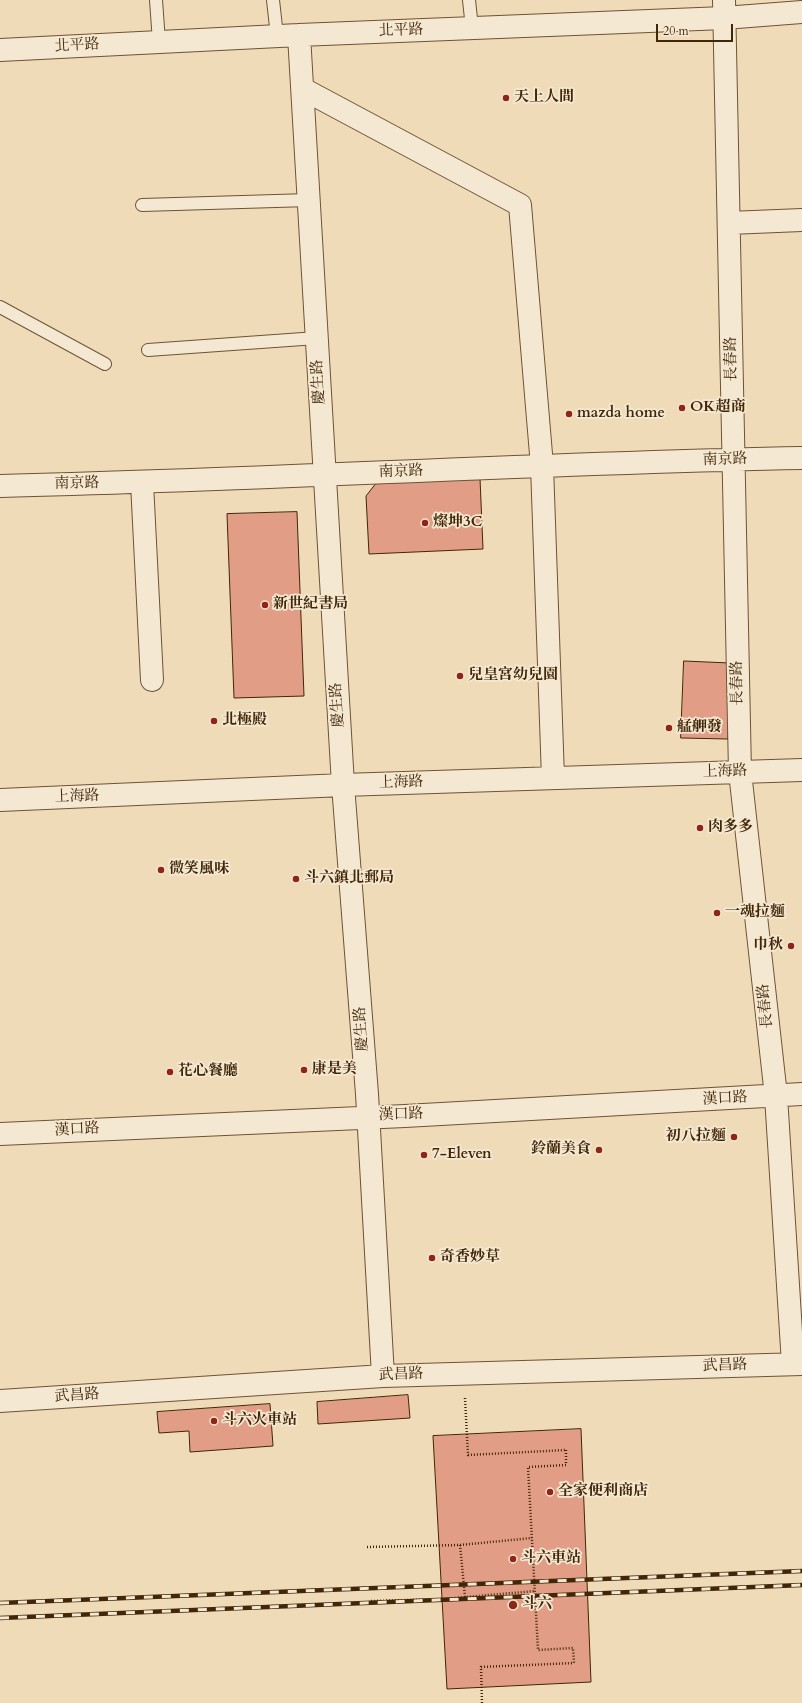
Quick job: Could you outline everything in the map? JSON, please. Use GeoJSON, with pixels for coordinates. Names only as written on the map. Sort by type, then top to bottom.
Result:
{"type":"FeatureCollection","features":[{"type":"Feature","properties":{"kind":"street","name":"北平路"},"geometry":{"type":"LineString","coordinates":[[0,50],[472,28],[724,9],[802,12]]}},
{"type":"Feature","properties":{"kind":"street","name":"長春路"},"geometry":{"type":"LineString","coordinates":[[724,9],[740,772],[776,1096],[797,1364]]}},
{"type":"Feature","properties":{"kind":"street","name":"慶生路"},"geometry":{"type":"LineString","coordinates":[[299,35],[343,785],[368,1116],[383,1376]]}},
{"type":"Feature","properties":{"kind":"street"},"geometry":{"type":"LineString","coordinates":[[303,89],[520,205],[542,466],[553,778]]}},
{"type":"Feature","properties":{"kind":"street"},"geometry":{"type":"LineString","coordinates":[[729,222],[802,220]]}},
{"type":"Feature","properties":{"kind":"street","name":"南京路"},"geometry":{"type":"LineString","coordinates":[[0,486],[142,483],[542,466],[802,458]]}},
{"type":"Feature","properties":{"kind":"street"},"geometry":{"type":"LineString","coordinates":[[142,483],[152,680]]}},
{"type":"Feature","properties":{"kind":"street","name":"上海路"},"geometry":{"type":"LineString","coordinates":[[0,800],[343,785],[802,770]]}},
{"type":"Feature","properties":{"kind":"street","name":"漢口路"},"geometry":{"type":"LineString","coordinates":[[0,1134],[368,1116],[405,1116],[802,1094]]}},
{"type":"Feature","properties":{"kind":"street","name":"武昌路"},"geometry":{"type":"LineString","coordinates":[[0,1401],[383,1376],[797,1364]]}},
{"type":"Feature","properties":{"kind":"lane"},"geometry":{"type":"LineString","coordinates":[[156,0],[159,42]]}},
{"type":"Feature","properties":{"kind":"lane"},"geometry":{"type":"LineString","coordinates":[[273,0],[277,36]]}},
{"type":"Feature","properties":{"kind":"lane"},"geometry":{"type":"LineString","coordinates":[[469,0],[472,28]]}},
{"type":"Feature","properties":{"kind":"lane"},"geometry":{"type":"LineString","coordinates":[[142,205],[309,200]]}},
{"type":"Feature","properties":{"kind":"lane"},"geometry":{"type":"LineString","coordinates":[[0,307],[105,364]]}},
{"type":"Feature","properties":{"kind":"lane"},"geometry":{"type":"LineString","coordinates":[[148,350],[317,338]]}},
{"type":"Feature","properties":{"kind":"path"},"geometry":{"type":"LineString","coordinates":[[464,1374],[468,1455],[566,1450],[566,1465],[528,1467],[538,1650],[573,1648],[574,1663],[481,1667],[482,1703]]}},
{"type":"Feature","properties":{"kind":"path"},"geometry":{"type":"LineString","coordinates":[[367,1548],[440,1544],[460,1545],[532,1538]]}},
{"type":"Feature","properties":{"kind":"path"},"geometry":{"type":"LineString","coordinates":[[460,1545],[465,1597]]}},
{"type":"Feature","properties":{"kind":"path"},"geometry":{"type":"LineString","coordinates":[[371,1601],[443,1599],[535,1591]]}},
{"type":"Feature","properties":{"kind":"building","name":"燦坤3C"},"geometry":{"type":"Polygon","coordinates":[[[480,478],[483,549],[369,554],[366,496],[377,482],[480,478]]]}},
{"type":"Feature","properties":{"kind":"building","name":"新世紀書局"},"geometry":{"type":"Polygon","coordinates":[[[297,512],[304,696],[234,698],[227,514],[297,512]]]}},
{"type":"Feature","properties":{"kind":"building"},"geometry":{"type":"Polygon","coordinates":[[[684,661],[730,663],[728,739],[681,738],[684,661]]]}},
{"type":"Feature","properties":{"kind":"building"},"geometry":{"type":"Polygon","coordinates":[[[408,1395],[410,1418],[318,1424],[317,1402],[408,1395]]]}},
{"type":"Feature","properties":{"kind":"building","name":"斗六火車站"},"geometry":{"type":"Polygon","coordinates":[[[270,1404],[273,1446],[190,1452],[189,1431],[159,1433],[157,1412],[270,1404]]]}},
{"type":"Feature","properties":{"kind":"building","name":"斗六車站"},"geometry":{"type":"Polygon","coordinates":[[[581,1429],[591,1682],[447,1689],[433,1436],[581,1429]]]}},
{"type":"Feature","properties":{"kind":"railway"},"geometry":{"type":"LineString","coordinates":[[0,1603],[802,1571]]}},
{"type":"Feature","properties":{"kind":"railway"},"geometry":{"type":"LineString","coordinates":[[0,1618],[802,1585]]}},
{"type":"Feature","properties":{"kind":"place","name":"天上人間"},"geometry":{"type":"Point","coordinates":[506,98]}},
{"type":"Feature","properties":{"kind":"place","name":"OK超商"},"geometry":{"type":"Point","coordinates":[682,408]}},
{"type":"Feature","properties":{"kind":"place","name":"mazda home"},"geometry":{"type":"Point","coordinates":[569,414]}},
{"type":"Feature","properties":{"kind":"place","name":"燦坤3C"},"geometry":{"type":"Point","coordinates":[425,523]}},
{"type":"Feature","properties":{"kind":"place","name":"新世紀書局"},"geometry":{"type":"Point","coordinates":[265,605]}},
{"type":"Feature","properties":{"kind":"place","name":"兒皇宮幼兒園"},"geometry":{"type":"Point","coordinates":[460,676]}},
{"type":"Feature","properties":{"kind":"place","name":"北極殿"},"geometry":{"type":"Point","coordinates":[214,721]}},
{"type":"Feature","properties":{"kind":"place","name":"艋舺發"},"geometry":{"type":"Point","coordinates":[669,728]}},
{"type":"Feature","properties":{"kind":"place","name":"肉多多"},"geometry":{"type":"Point","coordinates":[700,828]}},
{"type":"Feature","properties":{"kind":"place","name":"微笑風味"},"geometry":{"type":"Point","coordinates":[161,870]}},
{"type":"Feature","properties":{"kind":"place","name":"斗六鎮北郵局"},"geometry":{"type":"Point","coordinates":[296,879]}},
{"type":"Feature","properties":{"kind":"place","name":"一魂拉麵"},"geometry":{"type":"Point","coordinates":[717,913]}},
{"type":"Feature","properties":{"kind":"place","name":"巾秋"},"geometry":{"type":"Point","coordinates":[791,946]}},
{"type":"Feature","properties":{"kind":"place","name":"康是美"},"geometry":{"type":"Point","coordinates":[304,1070]}},
{"type":"Feature","properties":{"kind":"place","name":"花心餐廳"},"geometry":{"type":"Point","coordinates":[170,1072]}},
{"type":"Feature","properties":{"kind":"place","name":"初八拉麵"},"geometry":{"type":"Point","coordinates":[734,1137]}},
{"type":"Feature","properties":{"kind":"place","name":"鈴蘭美食"},"geometry":{"type":"Point","coordinates":[599,1150]}},
{"type":"Feature","properties":{"kind":"place","name":"7-Eleven"},"geometry":{"type":"Point","coordinates":[424,1155]}},
{"type":"Feature","properties":{"kind":"place","name":"奇香妙草"},"geometry":{"type":"Point","coordinates":[432,1258]}},
{"type":"Feature","properties":{"kind":"place","name":"斗六火車站"},"geometry":{"type":"Point","coordinates":[214,1421]}},
{"type":"Feature","properties":{"kind":"place","name":"全家便利商店"},"geometry":{"type":"Point","coordinates":[550,1492]}},
{"type":"Feature","properties":{"kind":"place","name":"斗六車站"},"geometry":{"type":"Point","coordinates":[513,1559]}},
{"type":"Feature","properties":{"kind":"place","name":"斗六"},"geometry":{"type":"Point","coordinates":[513,1605]}}]}
